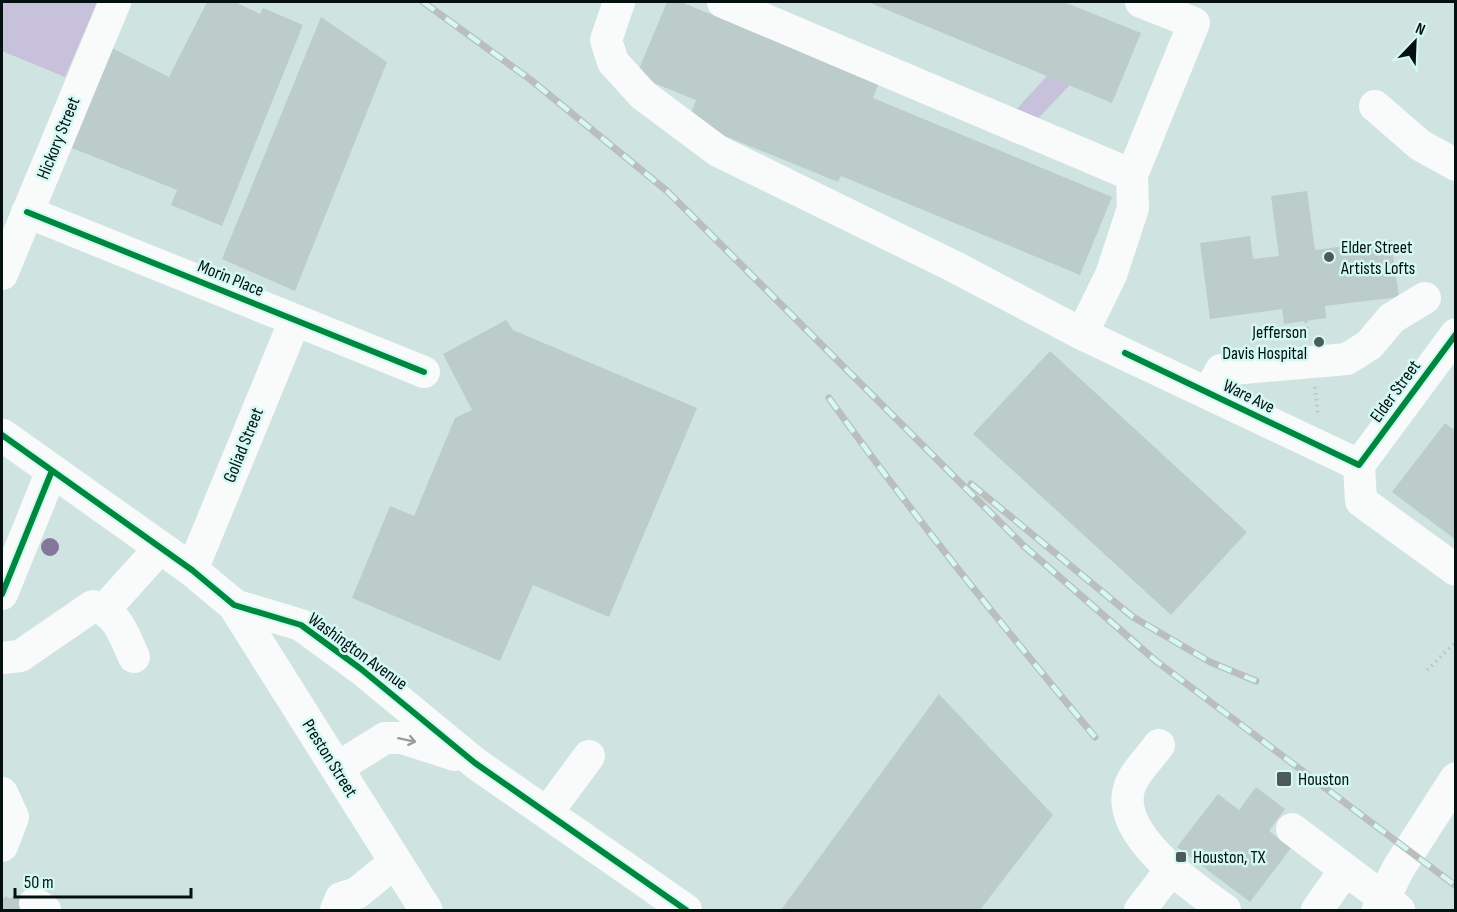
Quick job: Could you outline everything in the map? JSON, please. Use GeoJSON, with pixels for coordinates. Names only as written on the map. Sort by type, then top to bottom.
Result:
{"type":"FeatureCollection","features":[{"type":"Feature","properties":{"kind":"main road","name":"Washington Avenue"},"geometry":{"type":"LineString","coordinates":[[2,435],[159,549],[192,570],[234,605]]}},
{"type":"Feature","properties":{"kind":"main road","name":"Preston Street"},"geometry":{"type":"LineString","coordinates":[[234,605],[426,910]]}},
{"type":"Feature","properties":{"kind":"main road"},"geometry":{"type":"LineString","coordinates":[[1378,910],[1398,869],[1455,779]]}},
{"type":"Feature","properties":{"kind":"street","name":"Hickory Street"},"geometry":{"type":"LineString","coordinates":[[2,274],[115,2]]}},
{"type":"Feature","properties":{"kind":"street","name":"Ware Ave"},"geometry":{"type":"LineString","coordinates":[[619,2],[606,40],[613,62],[643,95],[718,151],[955,267],[1083,334],[1359,465]]}},
{"type":"Feature","properties":{"kind":"street"},"geometry":{"type":"LineString","coordinates":[[723,2],[1132,175]]}},
{"type":"Feature","properties":{"kind":"street"},"geometry":{"type":"LineString","coordinates":[[1083,334],[1112,275],[1133,208],[1132,175],[1194,23],[1141,2]]}},
{"type":"Feature","properties":{"kind":"street"},"geometry":{"type":"LineString","coordinates":[[1375,106],[1420,145],[1455,165]]}},
{"type":"Feature","properties":{"kind":"street","name":"Morin Place"},"geometry":{"type":"LineString","coordinates":[[27,212],[424,372]]}},
{"type":"Feature","properties":{"kind":"street"},"geometry":{"type":"LineString","coordinates":[[1208,393],[1221,370],[1347,359],[1358,354],[1392,318],[1425,298]]}},
{"type":"Feature","properties":{"kind":"street","name":"Goliad Street"},"geometry":{"type":"LineString","coordinates":[[192,570],[295,320]]}},
{"type":"Feature","properties":{"kind":"street","name":"Elder Street"},"geometry":{"type":"LineString","coordinates":[[1359,465],[1455,334]]}},
{"type":"Feature","properties":{"kind":"street"},"geometry":{"type":"LineString","coordinates":[[1359,465],[1361,501],[1455,570]]}},
{"type":"Feature","properties":{"kind":"street"},"geometry":{"type":"LineString","coordinates":[[2,594],[51,472]]}},
{"type":"Feature","properties":{"kind":"street"},"geometry":{"type":"LineString","coordinates":[[105,609],[159,549]]}},
{"type":"Feature","properties":{"kind":"street","name":"Washington Avenue"},"geometry":{"type":"LineString","coordinates":[[234,605],[302,625],[361,669],[475,763],[686,910]]}},
{"type":"Feature","properties":{"kind":"street"},"geometry":{"type":"LineString","coordinates":[[2,658],[20,656],[93,606],[105,609],[118,623],[134,657]]}},
{"type":"Feature","properties":{"kind":"street","name":"Washington Avenue"},"geometry":{"type":"LineString","coordinates":[[337,768],[385,738],[409,740],[475,763]]}},
{"type":"Feature","properties":{"kind":"street"},"geometry":{"type":"LineString","coordinates":[[1159,746],[1132,780],[1128,798],[1134,828],[1170,870],[1225,910]]}},
{"type":"Feature","properties":{"kind":"street"},"geometry":{"type":"LineString","coordinates":[[547,813],[589,756]]}},
{"type":"Feature","properties":{"kind":"street"},"geometry":{"type":"LineString","coordinates":[[2,793],[13,817],[2,846]]}},
{"type":"Feature","properties":{"kind":"street"},"geometry":{"type":"LineString","coordinates":[[1292,829],[1400,910]]}},
{"type":"Feature","properties":{"kind":"street"},"geometry":{"type":"LineString","coordinates":[[336,910],[341,898],[357,893],[395,862]]}},
{"type":"Feature","properties":{"kind":"street"},"geometry":{"type":"LineString","coordinates":[[1140,910],[1170,870]]}},
{"type":"Feature","properties":{"kind":"street"},"geometry":{"type":"LineString","coordinates":[[1317,910],[1344,870]]}},
{"type":"Feature","properties":{"kind":"path"},"geometry":{"type":"LineString","coordinates":[[1315,390],[1319,422]]}},
{"type":"Feature","properties":{"kind":"path"},"geometry":{"type":"LineString","coordinates":[[1427,670],[1455,642]]}},
{"type":"Feature","properties":{"kind":"shaded area"},"geometry":{"type":"Polygon","coordinates":[[[2,2],[97,2],[65,77],[2,51],[2,2]]]}},
{"type":"Feature","properties":{"kind":"shaded area"},"geometry":{"type":"Polygon","coordinates":[[[1047,76],[1070,85],[1028,129],[1012,114],[1047,76]]]}},
{"type":"Feature","properties":{"kind":"building"},"geometry":{"type":"Polygon","coordinates":[[[207,2],[235,2],[260,14],[263,8],[303,25],[222,226],[171,205],[177,190],[72,148],[112,48],[169,77],[207,2]]]}},
{"type":"Feature","properties":{"kind":"building"},"geometry":{"type":"Polygon","coordinates":[[[667,2],[681,2],[879,83],[873,98],[1112,197],[1080,275],[841,176],[838,182],[688,121],[696,100],[636,76],[667,2]]]}},
{"type":"Feature","properties":{"kind":"building"},"geometry":{"type":"Polygon","coordinates":[[[868,2],[1064,2],[1141,33],[1112,103],[868,2]]]}},
{"type":"Feature","properties":{"kind":"building"},"geometry":{"type":"Polygon","coordinates":[[[321,17],[387,62],[295,291],[222,259],[321,17]]]}},
{"type":"Feature","properties":{"kind":"building","name":"Elder Street Artists Lofts"},"geometry":{"type":"Polygon","coordinates":[[[1307,191],[1315,250],[1391,240],[1399,297],[1325,306],[1326,318],[1284,324],[1282,309],[1210,319],[1200,243],[1250,236],[1253,259],[1279,256],[1271,196],[1307,191]]]}},
{"type":"Feature","properties":{"kind":"building"},"geometry":{"type":"Polygon","coordinates":[[[506,320],[513,330],[697,408],[609,617],[533,585],[500,661],[352,598],[390,506],[414,516],[455,418],[472,410],[443,354],[506,320]]]}},
{"type":"Feature","properties":{"kind":"building"},"geometry":{"type":"Polygon","coordinates":[[[1050,351],[1247,532],[1171,615],[973,434],[1050,351]]]}},
{"type":"Feature","properties":{"kind":"building"},"geometry":{"type":"Polygon","coordinates":[[[1445,423],[1453,429],[1456,425],[1456,540],[1392,492],[1445,423]]]}},
{"type":"Feature","properties":{"kind":"building"},"geometry":{"type":"Polygon","coordinates":[[[939,694],[1053,815],[980,910],[781,910],[939,694]]]}},
{"type":"Feature","properties":{"kind":"building","name":"Houston"},"geometry":{"type":"Polygon","coordinates":[[[1256,787],[1285,809],[1269,831],[1291,848],[1250,902],[1177,847],[1218,794],[1239,810],[1256,787]]]}},
{"type":"Feature","properties":{"kind":"building"},"geometry":{"type":"Polygon","coordinates":[[[15,894],[31,910],[2,910],[2,900],[6,896],[10,899],[15,894]]]}},
{"type":"Feature","properties":{"kind":"railway"},"geometry":{"type":"LineString","coordinates":[[423,2],[531,80],[667,191],[1024,546],[1156,661],[1456,886]]}},
{"type":"Feature","properties":{"kind":"railway"},"geometry":{"type":"LineString","coordinates":[[829,398],[959,570],[1095,737]]}},
{"type":"Feature","properties":{"kind":"railway"},"geometry":{"type":"LineString","coordinates":[[971,484],[1133,617],[1210,662],[1256,681]]}},
{"type":"Feature","properties":{"kind":"cycle path"},"geometry":{"type":"LineString","coordinates":[[27,212],[424,372]]}},
{"type":"Feature","properties":{"kind":"cycle path"},"geometry":{"type":"LineString","coordinates":[[1125,353],[1359,465],[1456,334]]}},
{"type":"Feature","properties":{"kind":"cycle path"},"geometry":{"type":"LineString","coordinates":[[2,435],[192,570],[234,605],[301,625],[361,669],[475,763],[686,910]]}},
{"type":"Feature","properties":{"kind":"cycle path"},"geometry":{"type":"LineString","coordinates":[[2,594],[51,473]]}},
{"type":"Feature","properties":{"kind":"place","name":"Elder Street Artists Lofts"},"geometry":{"type":"Point","coordinates":[1329,257]}},
{"type":"Feature","properties":{"kind":"place","name":"Jefferson Davis Hospital"},"geometry":{"type":"Point","coordinates":[1319,342]}},
{"type":"Feature","properties":{"kind":"place","name":"Houston"},"geometry":{"type":"Point","coordinates":[1284,779]}},
{"type":"Feature","properties":{"kind":"place","name":"Houston, TX"},"geometry":{"type":"Point","coordinates":[1181,857]}}]}
